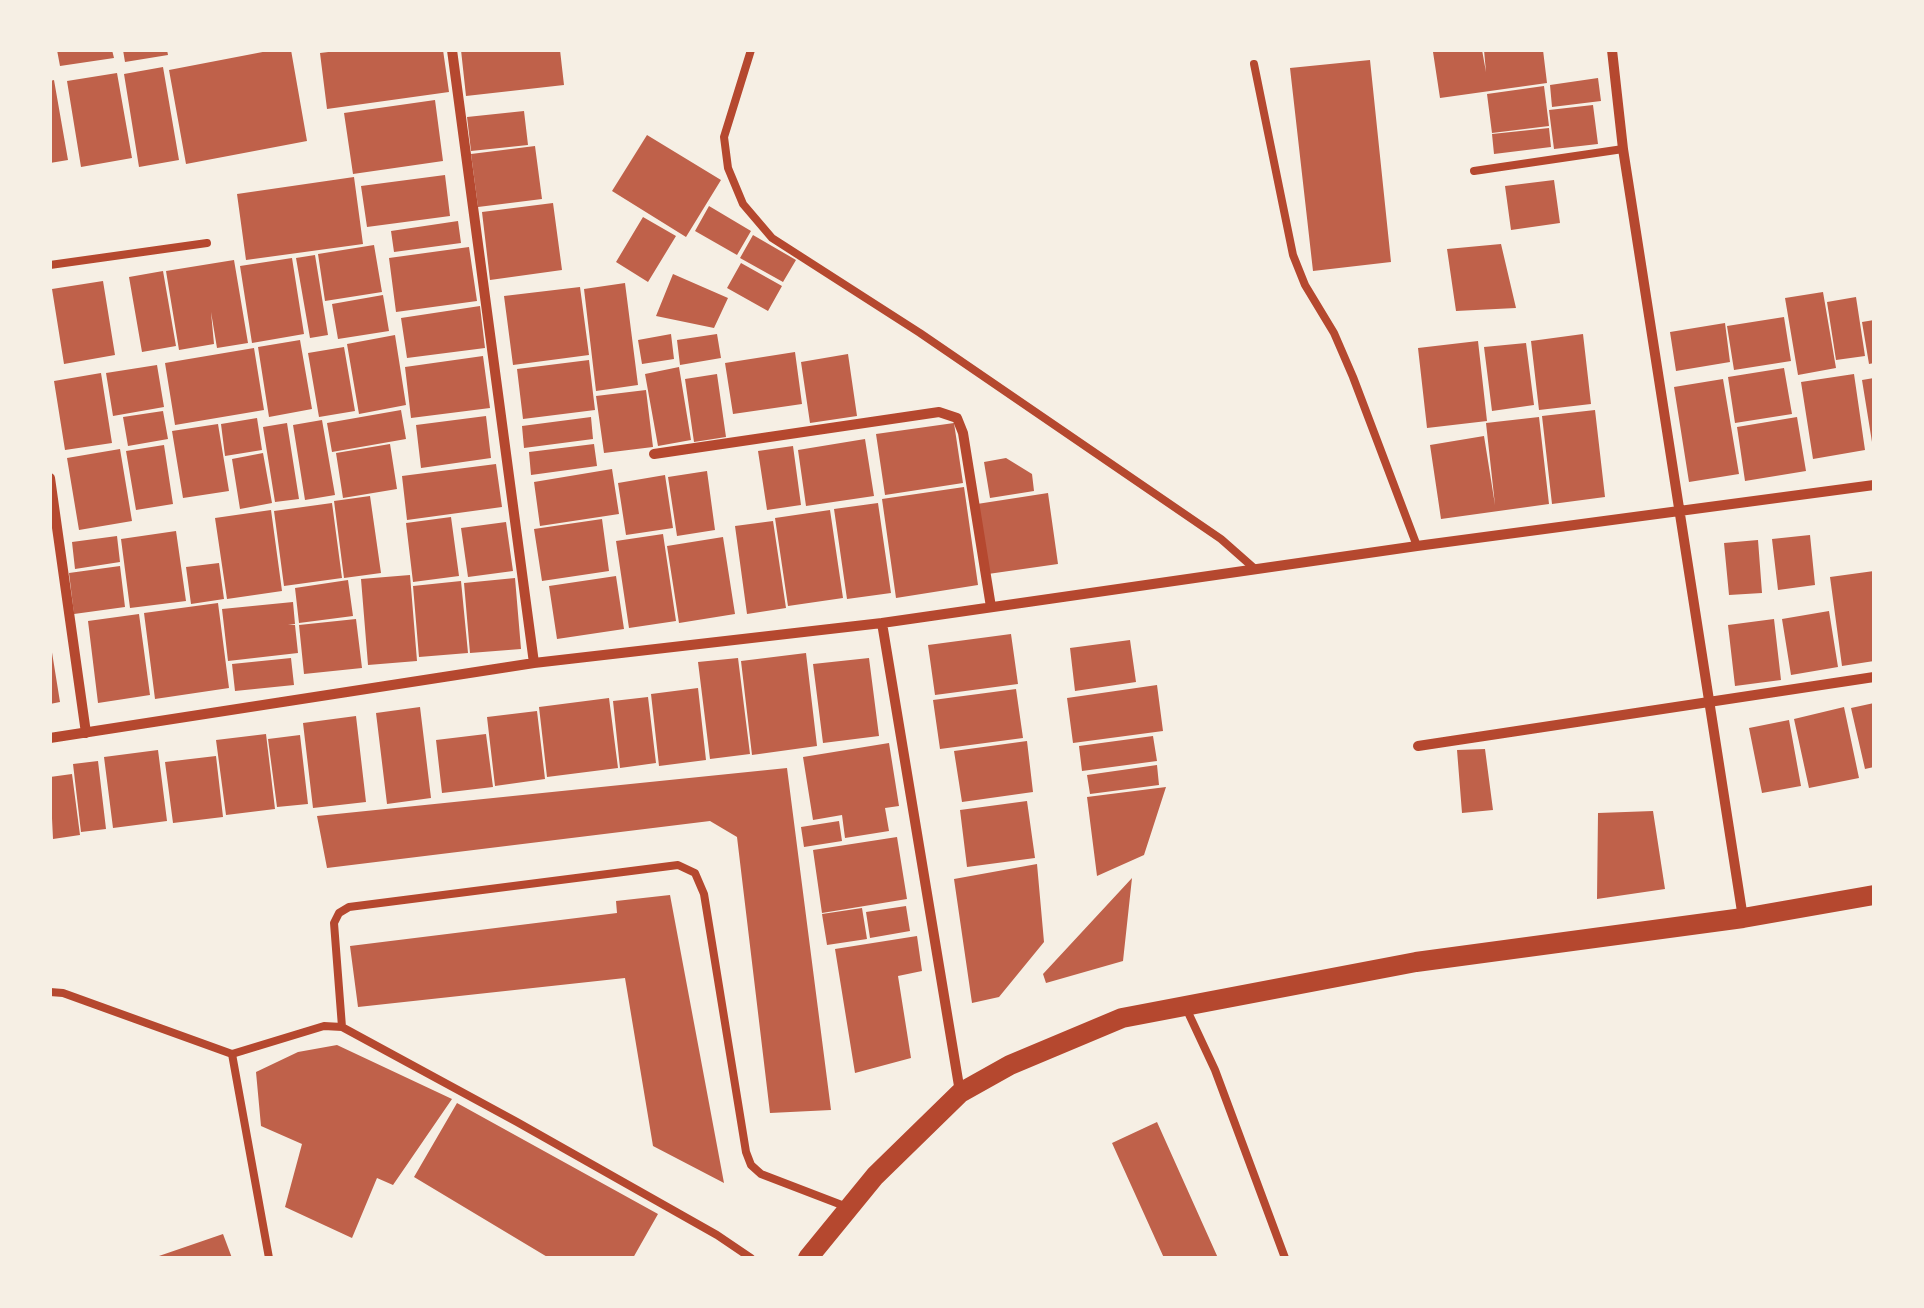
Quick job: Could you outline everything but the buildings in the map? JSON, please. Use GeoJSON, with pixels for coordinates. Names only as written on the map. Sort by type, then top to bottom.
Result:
{"type":"FeatureCollection","features":[{"type":"Feature","properties":{"kind":"main road"},"geometry":{"type":"LineString","coordinates":[[808,1258],[847,1207],[960,1093],[1010,1065],[1122,1018],[1416,962],[1743,918],[1874,895]]}},
{"type":"Feature","properties":{"kind":"street"},"geometry":{"type":"LineString","coordinates":[[452,50],[534,663]]}},
{"type":"Feature","properties":{"kind":"street"},"geometry":{"type":"LineString","coordinates":[[1612,50],[1622,149],[1743,918]]}},
{"type":"Feature","properties":{"kind":"street"},"geometry":{"type":"LineString","coordinates":[[654,454],[938,412],[957,418],[963,434],[991,606]]}},
{"type":"Feature","properties":{"kind":"street"},"geometry":{"type":"LineString","coordinates":[[50,478],[86,733]]}},
{"type":"Feature","properties":{"kind":"street"},"geometry":{"type":"LineString","coordinates":[[50,738],[534,663],[882,622],[1874,485]]}},
{"type":"Feature","properties":{"kind":"street"},"geometry":{"type":"LineString","coordinates":[[882,622],[960,1093]]}},
{"type":"Feature","properties":{"kind":"street"},"geometry":{"type":"LineString","coordinates":[[1418,746],[1874,677]]}},
{"type":"Feature","properties":{"kind":"lane"},"geometry":{"type":"LineString","coordinates":[[750,50],[724,137],[728,168],[743,204],[772,238],[920,333],[1205,528],[1255,569]]}},
{"type":"Feature","properties":{"kind":"lane"},"geometry":{"type":"LineString","coordinates":[[1254,64],[1292,256],[1354,377],[1417,546]]}},
{"type":"Feature","properties":{"kind":"lane"},"geometry":{"type":"LineString","coordinates":[[1474,170],[1622,149]]}},
{"type":"Feature","properties":{"kind":"lane"},"geometry":{"type":"LineString","coordinates":[[50,266],[206,243]]}},
{"type":"Feature","properties":{"kind":"lane"},"geometry":{"type":"LineString","coordinates":[[342,1027],[334,924],[339,914],[349,908],[678,865],[696,873],[704,894],[751,1165],[761,1174],[847,1207]]}},
{"type":"Feature","properties":{"kind":"lane"},"geometry":{"type":"LineString","coordinates":[[50,992],[63,992],[232,1054],[324,1026],[342,1027],[634,1188],[751,1258]]}},
{"type":"Feature","properties":{"kind":"lane"},"geometry":{"type":"LineString","coordinates":[[1184,1004],[1214,1070],[1285,1258]]}},
{"type":"Feature","properties":{"kind":"lane"},"geometry":{"type":"LineString","coordinates":[[232,1054],[270,1258]]}}]}
